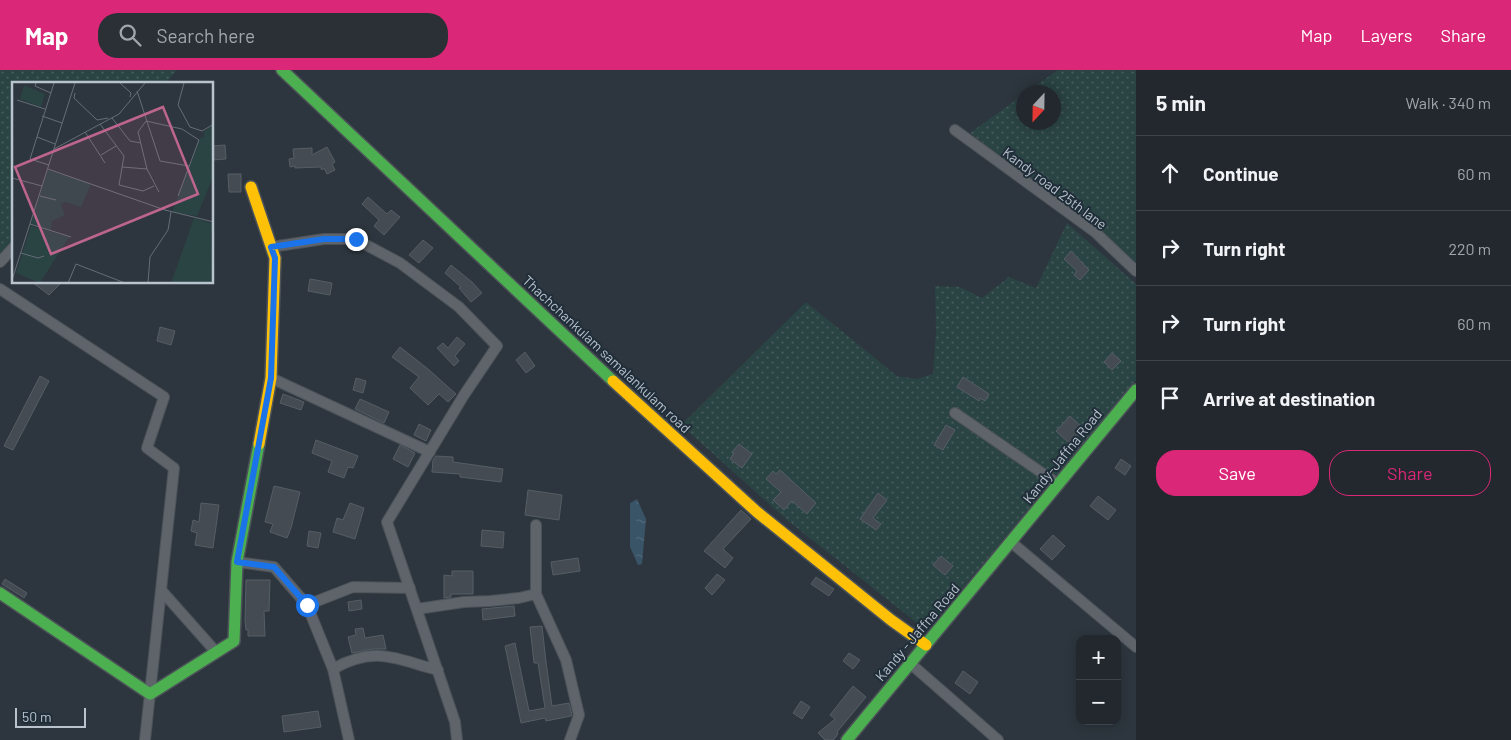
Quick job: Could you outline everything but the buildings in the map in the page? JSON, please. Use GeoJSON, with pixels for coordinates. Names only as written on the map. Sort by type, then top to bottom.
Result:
{"type":"FeatureCollection","features":[{"type":"Feature","properties":{"kind":"main road","name":"Thachchankulam samalankulam road"},"geometry":{"type":"LineString","coordinates":[[282,70],[562,334],[757,512],[891,620],[926,645]]}},
{"type":"Feature","properties":{"kind":"main road"},"geometry":{"type":"LineString","coordinates":[[0,592],[150,694],[234,641],[237,562],[271,378],[275,258],[251,187]]}},
{"type":"Feature","properties":{"kind":"main road","name":"Kandy-Jaffna Road"},"geometry":{"type":"LineString","coordinates":[[1011,542],[1136,390]]}},
{"type":"Feature","properties":{"kind":"main road","name":"Kandy - Jaffna Road"},"geometry":{"type":"LineString","coordinates":[[847,740],[1011,542]]}},
{"type":"Feature","properties":{"kind":"street","name":"Kandy road 25th lane"},"geometry":{"type":"LineString","coordinates":[[955,130],[1095,232],[1136,271]]}},
{"type":"Feature","properties":{"kind":"street"},"geometry":{"type":"LineString","coordinates":[[271,247],[324,239],[356,239],[400,263],[458,307],[498,346],[464,395],[388,522],[455,722],[457,740]]}},
{"type":"Feature","properties":{"kind":"street"},"geometry":{"type":"LineString","coordinates":[[0,262],[12,249]]}},
{"type":"Feature","properties":{"kind":"street"},"geometry":{"type":"LineString","coordinates":[[0,289],[164,396],[147,448],[174,468],[145,740]]}},
{"type":"Feature","properties":{"kind":"street"},"geometry":{"type":"LineString","coordinates":[[271,378],[430,452]]}},
{"type":"Feature","properties":{"kind":"street"},"geometry":{"type":"LineString","coordinates":[[955,412],[1058,484]]}},
{"type":"Feature","properties":{"kind":"street"},"geometry":{"type":"LineString","coordinates":[[536,525],[536,594],[566,660],[579,715],[570,740]]}},
{"type":"Feature","properties":{"kind":"street"},"geometry":{"type":"LineString","coordinates":[[1011,542],[1136,646]]}},
{"type":"Feature","properties":{"kind":"street"},"geometry":{"type":"LineString","coordinates":[[237,562],[274,567],[307,605],[334,669],[349,740]]}},
{"type":"Feature","properties":{"kind":"street"},"geometry":{"type":"LineString","coordinates":[[307,605],[353,587],[410,588]]}},
{"type":"Feature","properties":{"kind":"street"},"geometry":{"type":"LineString","coordinates":[[162,590],[216,652]]}},
{"type":"Feature","properties":{"kind":"street"},"geometry":{"type":"LineString","coordinates":[[417,609],[464,602],[490,602],[536,594]]}},
{"type":"Feature","properties":{"kind":"street"},"geometry":{"type":"LineString","coordinates":[[334,669],[345,662],[375,655],[386,656],[438,670]]}},
{"type":"Feature","properties":{"kind":"street"},"geometry":{"type":"LineString","coordinates":[[910,664],[998,740]]}},
{"type":"Feature","properties":{"kind":"green space"},"geometry":{"type":"Polygon","coordinates":[[[0,70],[177,70],[167,82],[12,82],[12,249],[0,261],[0,70]]]}},
{"type":"Feature","properties":{"kind":"green space"},"geometry":{"type":"Polygon","coordinates":[[[1058,70],[1136,70],[1136,262],[1097,229],[970,133],[1016,100],[1016,130],[1061,130],[1061,85],[1037,85],[1058,70]]]}},
{"type":"Feature","properties":{"kind":"green space"},"geometry":{"type":"Polygon","coordinates":[[[1067,223],[1136,284],[1136,380],[927,631],[787,520],[681,425],[806,302],[897,376],[917,379],[933,374],[936,332],[935,286],[960,287],[982,298],[1009,277],[1036,288],[1067,223]]]}},
{"type":"Feature","properties":{"kind":"water"},"geometry":{"type":"Polygon","coordinates":[[[637,499],[646,519],[642,564],[638,565],[630,547],[630,503],[637,499]]]}},
{"type":"Feature","properties":{"kind":"traffic: fast"},"geometry":{"type":"LineString","coordinates":[[282,70],[613,381]]}},
{"type":"Feature","properties":{"kind":"traffic: fast"},"geometry":{"type":"LineString","coordinates":[[847,740],[1136,390]]}},
{"type":"Feature","properties":{"kind":"traffic: fast"},"geometry":{"type":"LineString","coordinates":[[0,593],[150,694],[234,641],[237,562],[259,444]]}},
{"type":"Feature","properties":{"kind":"traffic: slow"},"geometry":{"type":"LineString","coordinates":[[251,187],[275,258],[271,378],[259,444]]}},
{"type":"Feature","properties":{"kind":"traffic: slow"},"geometry":{"type":"LineString","coordinates":[[613,381],[757,512],[891,620],[926,645]]}},
{"type":"Feature","properties":{"kind":"route"},"geometry":{"type":"LineString","coordinates":[[307,605],[274,567],[237,562],[271,378],[275,258],[271,247],[324,239],[356,239]]}}]}
